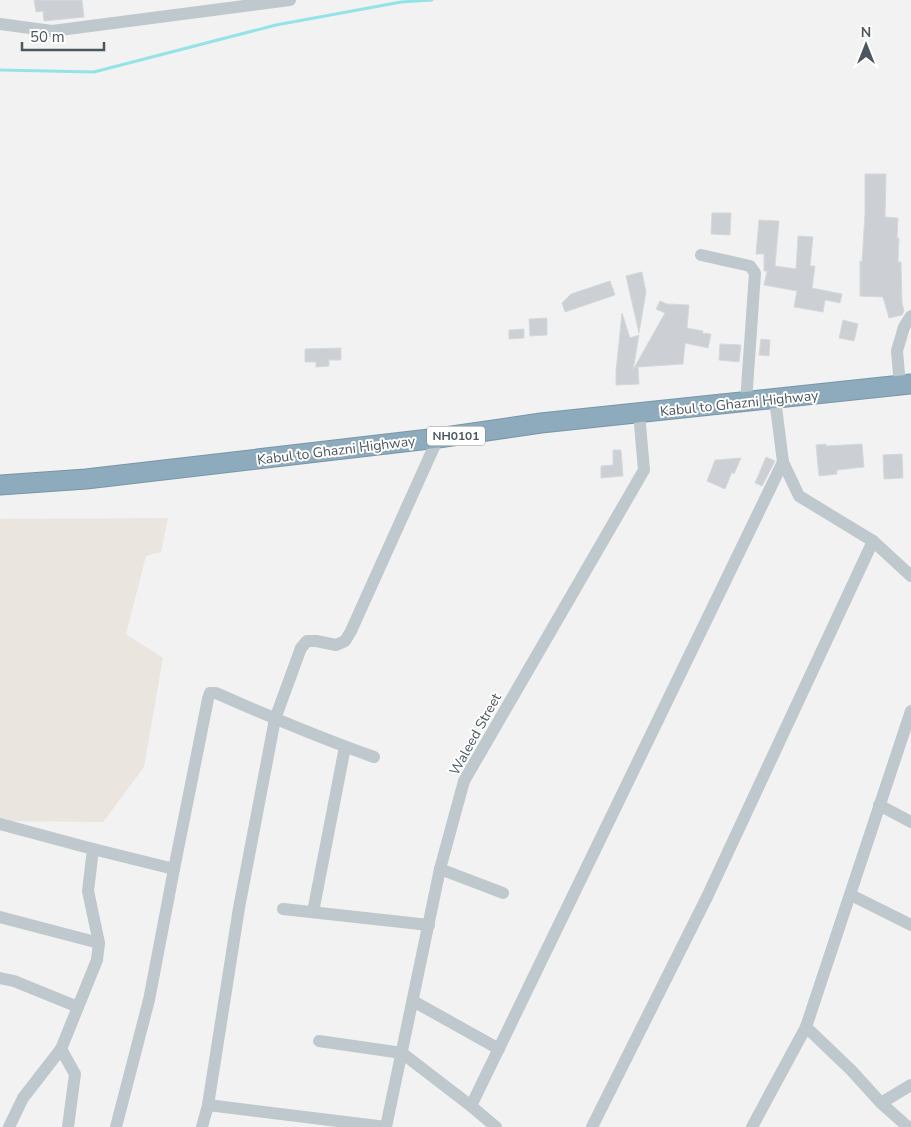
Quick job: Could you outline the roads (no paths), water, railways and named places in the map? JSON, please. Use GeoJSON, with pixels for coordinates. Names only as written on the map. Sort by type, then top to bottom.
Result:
{"type":"FeatureCollection","features":[{"type":"Feature","properties":{"kind":"highway","name":"Kabul to Ghazni Highway"},"geometry":{"type":"LineString","coordinates":[[0,485],[86,479],[438,438],[541,424],[905,385]]}},
{"type":"Feature","properties":{"kind":"street"},"geometry":{"type":"LineString","coordinates":[[0,24],[52,31],[290,0]]}},
{"type":"Feature","properties":{"kind":"street"},"geometry":{"type":"LineString","coordinates":[[701,255],[750,266],[755,274],[746,402]]}},
{"type":"Feature","properties":{"kind":"street"},"geometry":{"type":"LineString","coordinates":[[905,385],[897,351],[904,327],[911,316]]}},
{"type":"Feature","properties":{"kind":"street"},"geometry":{"type":"LineString","coordinates":[[775,399],[783,462],[799,496],[873,541],[911,576]]}},
{"type":"Feature","properties":{"kind":"street","name":"Waleed Street"},"geometry":{"type":"LineString","coordinates":[[386,1127],[440,868],[464,781],[644,470],[639,413]]}},
{"type":"Feature","properties":{"kind":"street"},"geometry":{"type":"LineString","coordinates":[[202,1127],[208,1105],[238,908],[275,719],[301,648],[307,641],[336,645],[346,641],[438,438]]}},
{"type":"Feature","properties":{"kind":"street"},"geometry":{"type":"LineString","coordinates":[[470,1106],[783,462]]}},
{"type":"Feature","properties":{"kind":"street"},"geometry":{"type":"LineString","coordinates":[[592,1127],[707,898],[873,541]]}},
{"type":"Feature","properties":{"kind":"street"},"geometry":{"type":"LineString","coordinates":[[116,1127],[149,1000],[210,694],[216,693],[275,719],[374,757]]}},
{"type":"Feature","properties":{"kind":"street"},"geometry":{"type":"LineString","coordinates":[[752,1127],[806,1027],[910,718]]}},
{"type":"Feature","properties":{"kind":"street"},"geometry":{"type":"LineString","coordinates":[[313,912],[344,746]]}},
{"type":"Feature","properties":{"kind":"street"},"geometry":{"type":"LineString","coordinates":[[880,805],[911,822]]}},
{"type":"Feature","properties":{"kind":"street"},"geometry":{"type":"LineString","coordinates":[[0,824],[174,869]]}},
{"type":"Feature","properties":{"kind":"street"},"geometry":{"type":"LineString","coordinates":[[9,1127],[23,1098],[61,1049],[97,960],[99,942],[88,891],[94,849]]}},
{"type":"Feature","properties":{"kind":"street"},"geometry":{"type":"LineString","coordinates":[[440,868],[503,893]]}},
{"type":"Feature","properties":{"kind":"street"},"geometry":{"type":"LineString","coordinates":[[851,895],[911,925]]}},
{"type":"Feature","properties":{"kind":"street"},"geometry":{"type":"LineString","coordinates":[[283,909],[429,925]]}},
{"type":"Feature","properties":{"kind":"street"},"geometry":{"type":"LineString","coordinates":[[0,917],[99,942]]}},
{"type":"Feature","properties":{"kind":"street"},"geometry":{"type":"LineString","coordinates":[[0,978],[14,981],[78,1007]]}},
{"type":"Feature","properties":{"kind":"street"},"geometry":{"type":"LineString","coordinates":[[413,1000],[499,1049]]}},
{"type":"Feature","properties":{"kind":"street"},"geometry":{"type":"LineString","coordinates":[[806,1027],[881,1103],[908,1127]]}},
{"type":"Feature","properties":{"kind":"street"},"geometry":{"type":"LineString","coordinates":[[319,1041],[402,1053],[496,1127]]}},
{"type":"Feature","properties":{"kind":"street"},"geometry":{"type":"LineString","coordinates":[[61,1049],[76,1074],[68,1127]]}},
{"type":"Feature","properties":{"kind":"street"},"geometry":{"type":"LineString","coordinates":[[881,1103],[911,1085]]}},
{"type":"Feature","properties":{"kind":"street"},"geometry":{"type":"LineString","coordinates":[[208,1105],[386,1127]]}},
{"type":"Feature","properties":{"kind":"waterway"},"geometry":{"type":"LineString","coordinates":[[0,70],[94,72],[276,25],[401,2],[432,0]]}}]}
